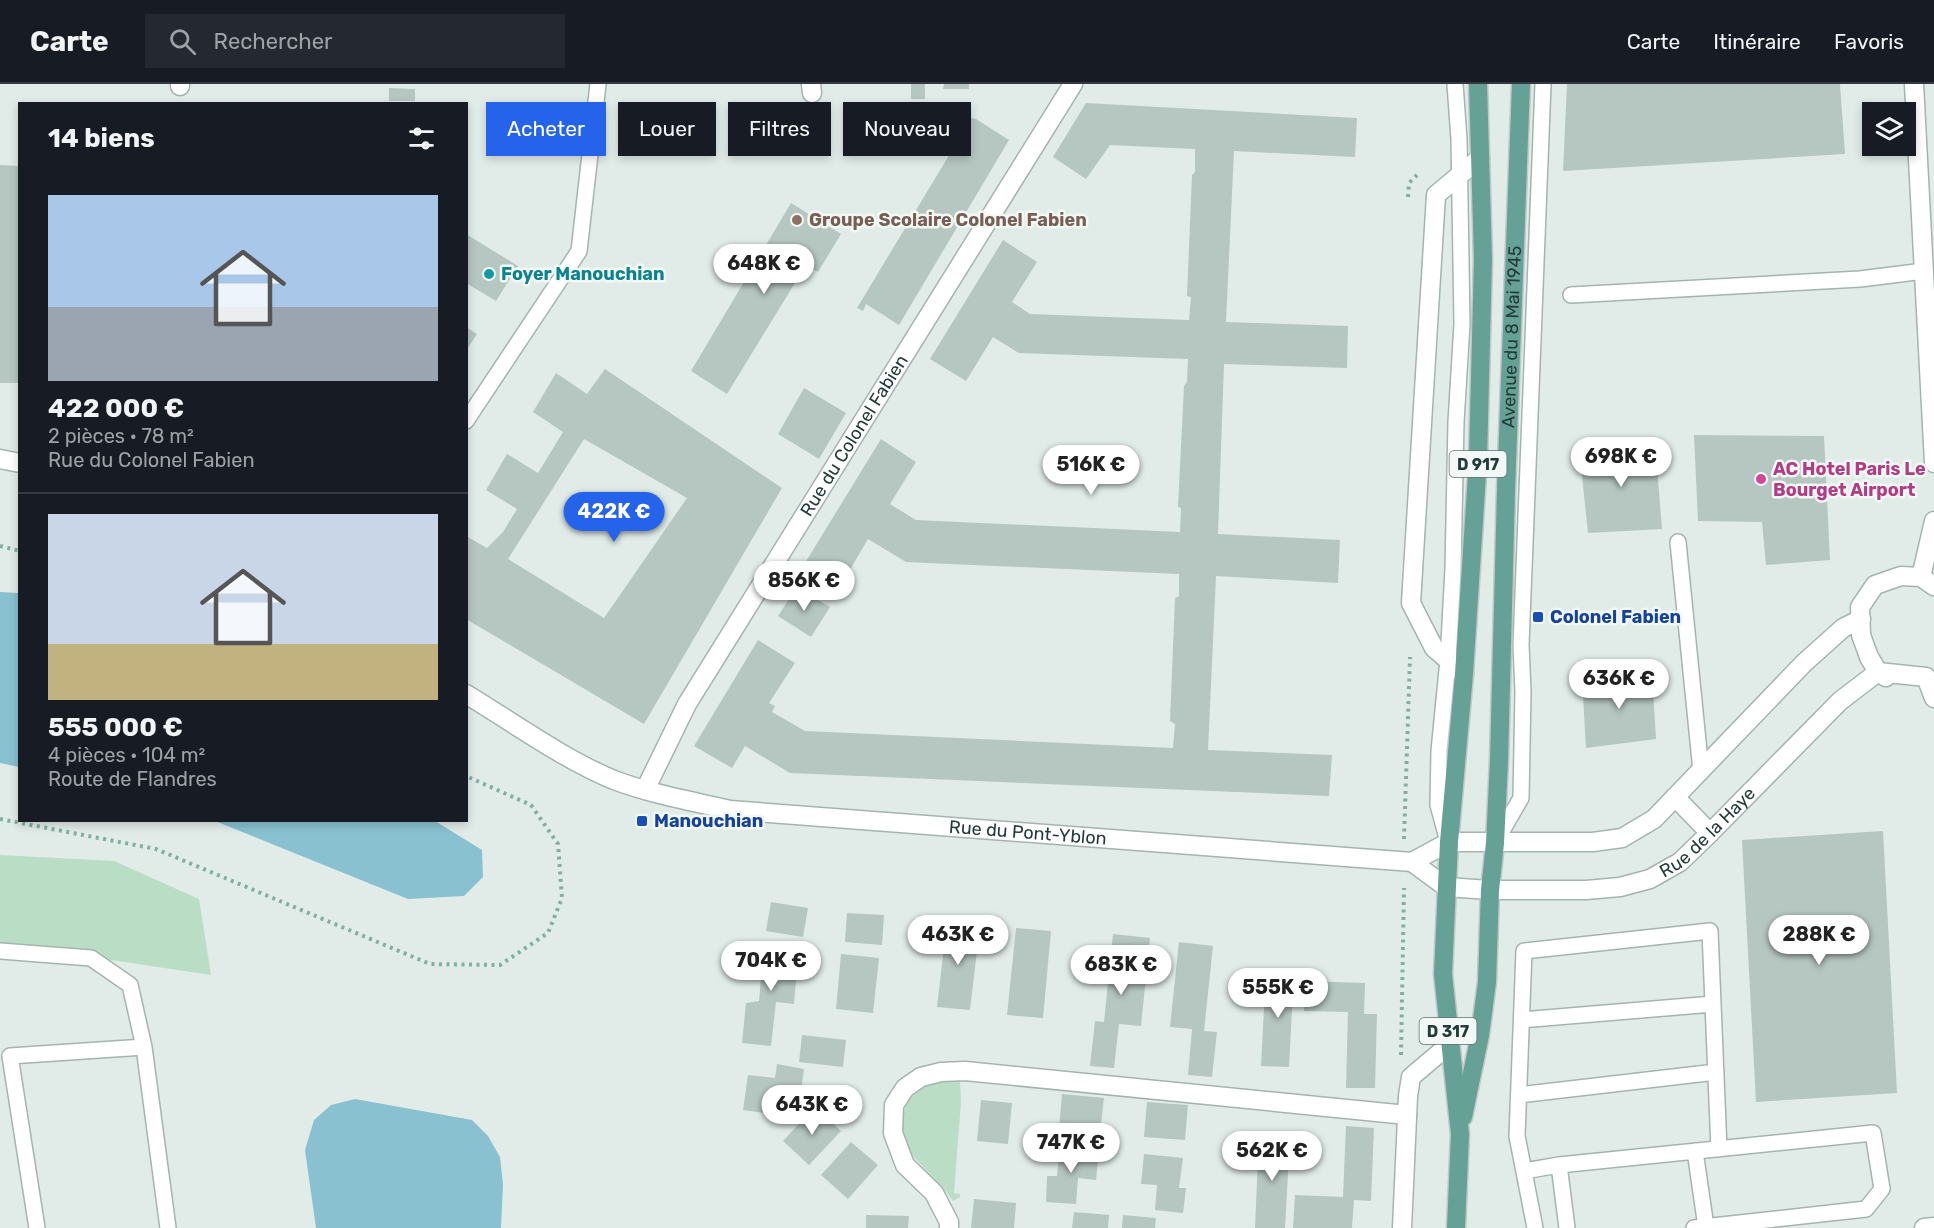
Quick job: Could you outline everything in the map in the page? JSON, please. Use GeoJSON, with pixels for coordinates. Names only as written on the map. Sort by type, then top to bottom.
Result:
{"type":"FeatureCollection","features":[{"type":"Feature","properties":{"kind":"main road","name":"Avenue du 8 Mai 1945"},"geometry":{"type":"LineString","coordinates":[[1449,842],[1464,674],[1479,459],[1483,259],[1478,84]]}},
{"type":"Feature","properties":{"kind":"main road","name":"Avenue du 8 Mai 1945"},"geometry":{"type":"LineString","coordinates":[[1495,843],[1521,84]]}},
{"type":"Feature","properties":{"kind":"main road","name":"D 317"},"geometry":{"type":"LineString","coordinates":[[1449,842],[1443,974],[1460,1134],[1456,1228]]}},
{"type":"Feature","properties":{"kind":"main road","name":"D 317"},"geometry":{"type":"LineString","coordinates":[[1460,1134],[1488,982],[1490,890],[1495,843]]}},
{"type":"Feature","properties":{"kind":"street","name":"Rue du Colonel Fabien"},"geometry":{"type":"LineString","coordinates":[[645,790],[687,704],[1073,84]]}},
{"type":"Feature","properties":{"kind":"street"},"geometry":{"type":"LineString","coordinates":[[1914,84],[1931,361],[1934,463]]}},
{"type":"Feature","properties":{"kind":"street"},"geometry":{"type":"LineString","coordinates":[[1464,674],[1434,648],[1411,603],[1436,195],[1480,158]]}},
{"type":"Feature","properties":{"kind":"street"},"geometry":{"type":"LineString","coordinates":[[0,459],[18,462]]}},
{"type":"Feature","properties":{"kind":"street"},"geometry":{"type":"LineString","coordinates":[[1934,521],[1928,582],[1901,576],[1875,585],[1860,607],[1861,635],[1869,657],[1878,672],[1930,675],[1934,698]]}},
{"type":"Feature","properties":{"kind":"street"},"geometry":{"type":"LineString","coordinates":[[1408,862],[1449,842],[1593,842],[1622,838],[1654,819],[1804,663],[1843,628],[1861,620]]}},
{"type":"Feature","properties":{"kind":"street","name":"Rue de la Haye"},"geometry":{"type":"LineString","coordinates":[[1490,890],[1586,890],[1620,887],[1650,879],[1680,862],[1840,701],[1878,672]]}},
{"type":"Feature","properties":{"kind":"street","name":"Rue du Pont-Yblon"},"geometry":{"type":"LineString","coordinates":[[468,695],[571,758],[614,780],[645,790],[730,810],[1408,862]]}},
{"type":"Feature","properties":{"kind":"street"},"geometry":{"type":"LineString","coordinates":[[1675,798],[1710,833]]}},
{"type":"Feature","properties":{"kind":"street"},"geometry":{"type":"LineString","coordinates":[[1408,862],[1446,887],[1490,890]]}},
{"type":"Feature","properties":{"kind":"street"},"geometry":{"type":"LineString","coordinates":[[1402,1228],[1411,1077],[1450,1044]]}},
{"type":"Feature","properties":{"kind":"street"},"geometry":{"type":"LineString","coordinates":[[949,1228],[949,1222],[934,1193],[905,1165],[893,1133],[894,1105],[905,1088],[921,1077],[931,1074],[965,1071],[1407,1115]]}},
{"type":"Feature","properties":{"kind":"street"},"geometry":{"type":"LineString","coordinates":[[1924,1228],[1934,1227]]}},
{"type":"Feature","properties":{"kind":"lane"},"geometry":{"type":"LineString","coordinates":[[468,418],[579,251],[598,84]]}},
{"type":"Feature","properties":{"kind":"lane"},"geometry":{"type":"LineString","coordinates":[[1449,842],[1438,805],[1439,751],[1448,660],[1453,569],[1456,422],[1462,324],[1460,175],[1455,84]]}},
{"type":"Feature","properties":{"kind":"lane"},"geometry":{"type":"LineString","coordinates":[[1495,843],[1521,798],[1523,692],[1521,645],[1543,84]]}},
{"type":"Feature","properties":{"kind":"lane"},"geometry":{"type":"LineString","coordinates":[[1571,295],[1860,279],[1924,271]]}},
{"type":"Feature","properties":{"kind":"lane"},"geometry":{"type":"LineString","coordinates":[[1678,542],[1701,771]]}},
{"type":"Feature","properties":{"kind":"lane"},"geometry":{"type":"LineString","coordinates":[[1535,1228],[1517,1136],[1524,951],[1710,931],[1719,1149]]}},
{"type":"Feature","properties":{"kind":"lane"},"geometry":{"type":"LineString","coordinates":[[0,951],[91,958],[130,985],[144,1047],[168,1228]]}},
{"type":"Feature","properties":{"kind":"lane"},"geometry":{"type":"LineString","coordinates":[[1522,1020],[1713,1004]]}},
{"type":"Feature","properties":{"kind":"lane"},"geometry":{"type":"LineString","coordinates":[[37,1228],[10,1056],[144,1047]]}},
{"type":"Feature","properties":{"kind":"lane"},"geometry":{"type":"LineString","coordinates":[[1519,1095],[1716,1072]]}},
{"type":"Feature","properties":{"kind":"lane"},"geometry":{"type":"LineString","coordinates":[[1524,1171],[1559,1165],[1695,1151],[1719,1149],[1873,1133],[1882,1189],[1866,1209],[1700,1227],[1695,1151]]}},
{"type":"Feature","properties":{"kind":"lane"},"geometry":{"type":"LineString","coordinates":[[1559,1165],[1567,1228]]}},
{"type":"Feature","properties":{"kind":"path"},"geometry":{"type":"LineString","coordinates":[[0,546],[18,550]]}},
{"type":"Feature","properties":{"kind":"path"},"geometry":{"type":"LineString","coordinates":[[1400,1059],[1408,862],[1410,650]]}},
{"type":"Feature","properties":{"kind":"path"},"geometry":{"type":"LineString","coordinates":[[0,819],[156,849],[430,964],[500,965],[548,933],[562,898],[558,844],[531,805],[468,777]]}},
{"type":"Feature","properties":{"kind":"green space"},"geometry":{"type":"Polygon","coordinates":[[[0,855],[114,861],[199,899],[211,975],[71,954],[0,952],[0,855]]]}},
{"type":"Feature","properties":{"kind":"green space"},"geometry":{"type":"Polygon","coordinates":[[[949,1079],[960,1081],[961,1102],[954,1193],[960,1194],[960,1197],[953,1201],[912,1154],[901,1132],[903,1115],[911,1098],[931,1084],[949,1079]]]}},
{"type":"Feature","properties":{"kind":"water"},"geometry":{"type":"Polygon","coordinates":[[[0,592],[18,593],[18,767],[0,763],[0,592]]]}},
{"type":"Feature","properties":{"kind":"water"},"geometry":{"type":"Polygon","coordinates":[[[217,822],[437,822],[482,850],[483,877],[464,896],[408,899],[217,822]]]}},
{"type":"Feature","properties":{"kind":"water"},"geometry":{"type":"Polygon","coordinates":[[[355,1099],[472,1120],[488,1136],[500,1157],[503,1184],[501,1228],[316,1228],[305,1150],[314,1120],[331,1105],[355,1099]]]}},
{"type":"Feature","properties":{"kind":"building"},"geometry":{"type":"Polygon","coordinates":[[[911,84],[925,84],[925,99],[911,99],[911,84]]]}},
{"type":"Feature","properties":{"kind":"building"},"geometry":{"type":"Polygon","coordinates":[[[944,84],[969,84],[969,89],[943,89],[944,84]]]}},
{"type":"Feature","properties":{"kind":"building"},"geometry":{"type":"Polygon","coordinates":[[[1567,84],[1840,84],[1845,154],[1563,171],[1567,84]]]}},
{"type":"Feature","properties":{"kind":"building"},"geometry":{"type":"Polygon","coordinates":[[[389,88],[415,89],[415,101],[389,101],[389,88]]]}},
{"type":"Feature","properties":{"kind":"building"},"geometry":{"type":"Polygon","coordinates":[[[1086,103],[1357,118],[1355,157],[1234,151],[1226,322],[1348,326],[1347,368],[1224,364],[1218,534],[1340,540],[1338,583],[1216,576],[1208,750],[1332,755],[1329,796],[790,773],[745,746],[732,768],[694,746],[758,640],[795,663],[769,703],[775,706],[772,712],[805,731],[1173,748],[1175,724],[1170,721],[1175,598],[1179,596],[1179,574],[906,562],[868,539],[841,585],[805,563],[881,439],[916,462],[890,504],[916,520],[1180,532],[1181,508],[1178,507],[1184,386],[1187,382],[1188,359],[1019,353],[993,337],[966,381],[930,359],[1003,240],[1037,262],[1012,302],[1030,314],[1189,320],[1191,297],[1187,296],[1195,149],[1110,145],[1086,179],[1053,157],[1086,103]]]}},
{"type":"Feature","properties":{"kind":"building"},"geometry":{"type":"Polygon","coordinates":[[[971,118],[1009,140],[899,325],[866,304],[863,311],[857,308],[949,156],[971,156],[971,118]]]}},
{"type":"Feature","properties":{"kind":"building"},"geometry":{"type":"Polygon","coordinates":[[[0,165],[18,166],[18,383],[0,383],[0,165]]]}},
{"type":"Feature","properties":{"kind":"building"},"geometry":{"type":"Polygon","coordinates":[[[791,203],[841,234],[818,272],[806,265],[727,394],[691,371],[791,203]]]}},
{"type":"Feature","properties":{"kind":"building","name":"Foyer Manouchian"},"geometry":{"type":"Polygon","coordinates":[[[468,235],[518,266],[496,301],[468,284],[468,235]]]}},
{"type":"Feature","properties":{"kind":"building"},"geometry":{"type":"Polygon","coordinates":[[[468,328],[477,334],[468,348],[468,328]]]}},
{"type":"Feature","properties":{"kind":"building"},"geometry":{"type":"Polygon","coordinates":[[[605,369],[782,488],[644,724],[468,620],[468,537],[487,548],[503,532],[517,509],[486,490],[507,454],[538,473],[563,432],[533,412],[556,373],[587,394],[605,369]],[[584,439],[508,559],[604,618],[687,498],[584,439]]]}},
{"type":"Feature","properties":{"kind":"building"},"geometry":{"type":"Polygon","coordinates":[[[804,388],[846,413],[819,459],[778,434],[804,388]]]}},
{"type":"Feature","properties":{"kind":"building","name":"AC Hotel Paris Le Bourget Airport"},"geometry":{"type":"Polygon","coordinates":[[[1694,435],[1824,436],[1830,560],[1766,565],[1762,522],[1698,521],[1694,435]]]}},
{"type":"Feature","properties":{"kind":"building"},"geometry":{"type":"Polygon","coordinates":[[[1655,442],[1662,529],[1588,533],[1579,447],[1655,442]]]}},
{"type":"Feature","properties":{"kind":"building"},"geometry":{"type":"Polygon","coordinates":[[[797,587],[830,607],[811,637],[778,616],[797,587]]]}},
{"type":"Feature","properties":{"kind":"building"},"geometry":{"type":"Polygon","coordinates":[[[1652,673],[1656,739],[1586,748],[1582,679],[1652,673]]]}},
{"type":"Feature","properties":{"kind":"building"},"geometry":{"type":"Polygon","coordinates":[[[1883,831],[1897,1093],[1756,1102],[1742,840],[1883,831]]]}},
{"type":"Feature","properties":{"kind":"building"},"geometry":{"type":"Polygon","coordinates":[[[771,902],[808,908],[803,937],[766,931],[771,902]]]}},
{"type":"Feature","properties":{"kind":"building"},"geometry":{"type":"Polygon","coordinates":[[[847,913],[884,915],[882,945],[845,942],[847,913]]]}},
{"type":"Feature","properties":{"kind":"building"},"geometry":{"type":"Polygon","coordinates":[[[947,921],[980,925],[970,1010],[937,1007],[947,921]]]}},
{"type":"Feature","properties":{"kind":"building"},"geometry":{"type":"Polygon","coordinates":[[[1016,928],[1051,931],[1043,1018],[1007,1015],[1016,928]]]}},
{"type":"Feature","properties":{"kind":"building"},"geometry":{"type":"Polygon","coordinates":[[[1113,934],[1150,938],[1141,1026],[1119,1024],[1114,1068],[1090,1066],[1095,1021],[1104,1022],[1113,934]]]}},
{"type":"Feature","properties":{"kind":"building"},"geometry":{"type":"Polygon","coordinates":[[[1179,942],[1213,946],[1204,1031],[1217,1032],[1212,1077],[1188,1075],[1192,1029],[1170,1027],[1179,942]]]}},
{"type":"Feature","properties":{"kind":"building"},"geometry":{"type":"Polygon","coordinates":[[[764,943],[799,946],[794,1004],[776,1002],[771,1046],[742,1043],[746,1003],[759,1001],[764,943]]]}},
{"type":"Feature","properties":{"kind":"building"},"geometry":{"type":"Polygon","coordinates":[[[841,954],[879,958],[873,1013],[836,1009],[841,954]]]}},
{"type":"Feature","properties":{"kind":"building"},"geometry":{"type":"Polygon","coordinates":[[[1266,970],[1294,971],[1289,1067],[1261,1066],[1266,970]]]}},
{"type":"Feature","properties":{"kind":"building"},"geometry":{"type":"Polygon","coordinates":[[[1305,981],[1365,983],[1364,1014],[1377,1014],[1375,1088],[1346,1088],[1348,1012],[1304,1011],[1305,981]]]}},
{"type":"Feature","properties":{"kind":"building"},"geometry":{"type":"Polygon","coordinates":[[[802,1035],[846,1040],[843,1067],[799,1062],[802,1035]]]}},
{"type":"Feature","properties":{"kind":"building"},"geometry":{"type":"Polygon","coordinates":[[[777,1064],[804,1069],[800,1097],[782,1095],[779,1115],[743,1110],[748,1075],[775,1078],[777,1064]]]}},
{"type":"Feature","properties":{"kind":"building"},"geometry":{"type":"Polygon","coordinates":[[[1062,1094],[1104,1098],[1100,1132],[1059,1129],[1062,1094]]]}},
{"type":"Feature","properties":{"kind":"building"},"geometry":{"type":"Polygon","coordinates":[[[981,1100],[1012,1103],[1008,1144],[977,1141],[981,1100]]]}},
{"type":"Feature","properties":{"kind":"building"},"geometry":{"type":"Polygon","coordinates":[[[1147,1102],[1188,1105],[1185,1140],[1144,1137],[1147,1102]]]}},
{"type":"Feature","properties":{"kind":"building"},"geometry":{"type":"Polygon","coordinates":[[[815,1107],[841,1131],[809,1165],[783,1141],[815,1107]]]}},
{"type":"Feature","properties":{"kind":"building"},"geometry":{"type":"Polygon","coordinates":[[[1346,1126],[1374,1128],[1371,1201],[1354,1200],[1352,1228],[1293,1228],[1295,1195],[1343,1197],[1346,1126]]]}},
{"type":"Feature","properties":{"kind":"building"},"geometry":{"type":"Polygon","coordinates":[[[1259,1135],[1290,1137],[1285,1228],[1255,1228],[1259,1135]]]}},
{"type":"Feature","properties":{"kind":"building"},"geometry":{"type":"Polygon","coordinates":[[[851,1142],[878,1165],[848,1199],[821,1175],[851,1142]]]}},
{"type":"Feature","properties":{"kind":"building"},"geometry":{"type":"Polygon","coordinates":[[[1060,1146],[1099,1151],[1096,1180],[1078,1178],[1076,1204],[1046,1202],[1047,1176],[1057,1176],[1060,1146]]]}},
{"type":"Feature","properties":{"kind":"building"},"geometry":{"type":"Polygon","coordinates":[[[1144,1154],[1183,1158],[1179,1188],[1186,1188],[1183,1213],[1155,1210],[1157,1185],[1141,1184],[1144,1154]]]}},
{"type":"Feature","properties":{"kind":"building"},"geometry":{"type":"Polygon","coordinates":[[[974,1199],[1016,1203],[1014,1228],[971,1228],[974,1199]]]}},
{"type":"Feature","properties":{"kind":"building"},"geometry":{"type":"Polygon","coordinates":[[[1074,1212],[1109,1215],[1108,1228],[1072,1228],[1074,1212]]]}},
{"type":"Feature","properties":{"kind":"building"},"geometry":{"type":"Polygon","coordinates":[[[866,1215],[909,1216],[908,1228],[866,1228],[866,1215]]]}},
{"type":"Feature","properties":{"kind":"building"},"geometry":{"type":"Polygon","coordinates":[[[1123,1215],[1156,1218],[1155,1228],[1122,1228],[1123,1215]]]}},
{"type":"Feature","properties":{"kind":"place","name":"Groupe Scolaire Colonel Fabien"},"geometry":{"type":"Point","coordinates":[797,220]}},
{"type":"Feature","properties":{"kind":"place","name":"Foyer Manouchian"},"geometry":{"type":"Point","coordinates":[489,274]}},
{"type":"Feature","properties":{"kind":"place","name":"AC Hotel Paris Le Bourget Airport"},"geometry":{"type":"Point","coordinates":[1761,479]}},
{"type":"Feature","properties":{"kind":"place","name":"Colonel Fabien"},"geometry":{"type":"Point","coordinates":[1538,617]}},
{"type":"Feature","properties":{"kind":"place","name":"Manouchian"},"geometry":{"type":"Point","coordinates":[642,821]}}]}
